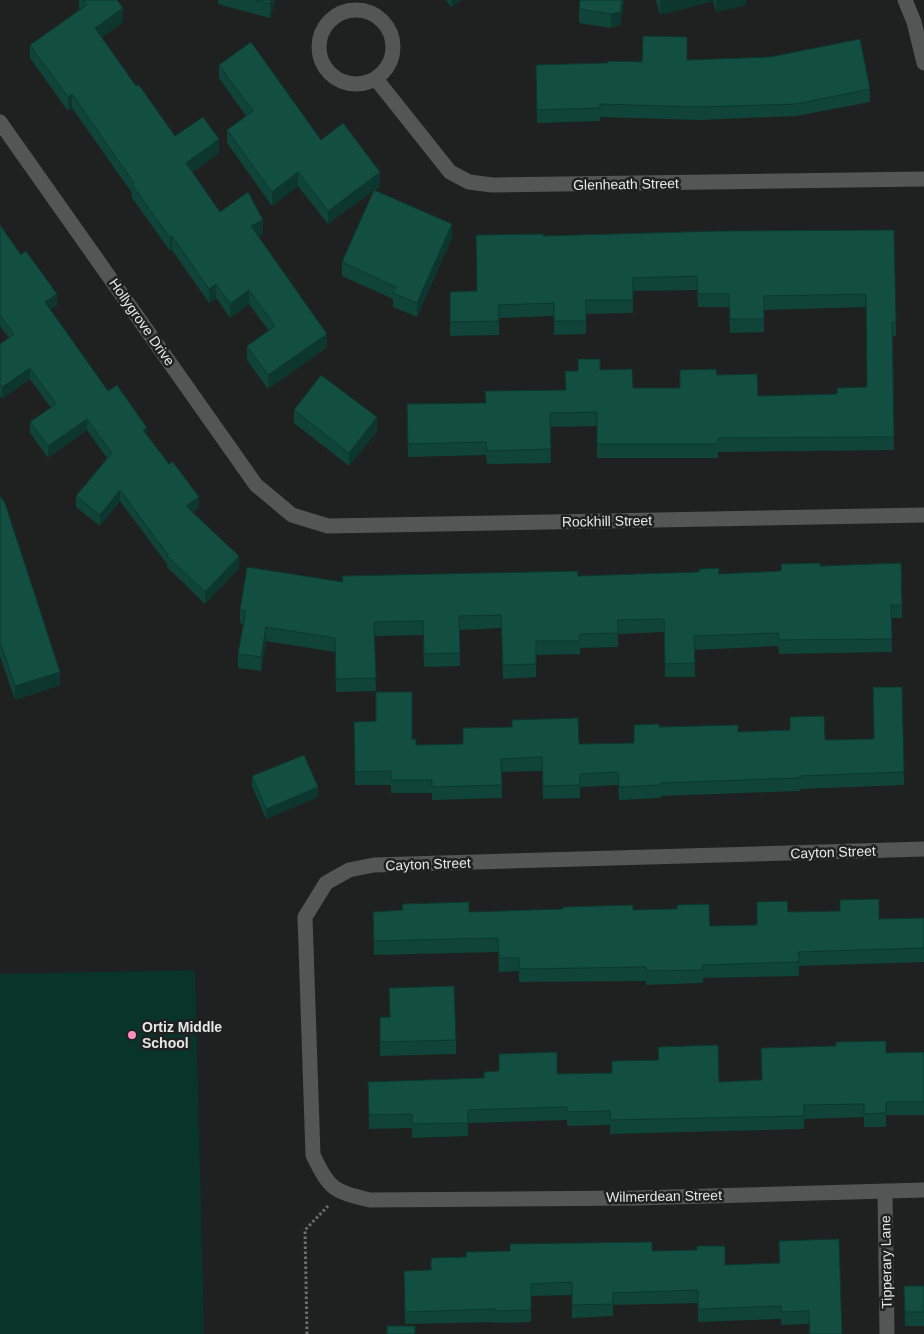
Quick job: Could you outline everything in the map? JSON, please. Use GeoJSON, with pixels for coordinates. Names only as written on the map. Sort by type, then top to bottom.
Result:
{"type":"FeatureCollection","features":[{"type":"Feature","properties":{"kind":"street"},"geometry":{"type":"LineString","coordinates":[[906,0],[914,22],[924,63]]}},
{"type":"Feature","properties":{"kind":"street"},"geometry":{"type":"LineString","coordinates":[[350,10],[365,11],[378,17],[388,27],[394,41],[393,56],[387,69],[376,79],[363,85],[348,84],[334,78],[324,67],[319,54],[320,39],[326,26],[336,16],[350,10]]}},
{"type":"Feature","properties":{"kind":"street","name":"Glenheath Street"},"geometry":{"type":"LineString","coordinates":[[376,79],[450,172],[469,182],[492,186],[924,179]]}},
{"type":"Feature","properties":{"kind":"street","name":"Hollygrove Drive"},"geometry":{"type":"LineString","coordinates":[[0,122],[256,485],[292,514]]}},
{"type":"Feature","properties":{"kind":"street","name":"Rockhill Street"},"geometry":{"type":"LineString","coordinates":[[292,514],[328,526],[924,515]]}},
{"type":"Feature","properties":{"kind":"street","name":"Cayton Street"},"geometry":{"type":"LineString","coordinates":[[404,1200],[370,1200],[341,1193],[325,1180],[313,1155],[305,917],[326,883],[349,870],[374,865],[924,849]]}},
{"type":"Feature","properties":{"kind":"street","name":"Wilmerdean Street"},"geometry":{"type":"LineString","coordinates":[[404,1200],[636,1198],[924,1190]]}},
{"type":"Feature","properties":{"kind":"street","name":"Tipperary Lane"},"geometry":{"type":"LineString","coordinates":[[885,1191],[887,1334]]}},
{"type":"Feature","properties":{"kind":"path"},"geometry":{"type":"LineString","coordinates":[[307,1334],[304,1230],[341,1193]]}},
{"type":"Feature","properties":{"kind":"green space"},"geometry":{"type":"Polygon","coordinates":[[[195,970],[204,1334],[0,1334],[0,974],[195,970]]]}},
{"type":"Feature","properties":{"kind":"building"},"geometry":{"type":"Polygon","coordinates":[[[83,0],[117,0],[123,8],[95,28],[136,86],[139,85],[175,136],[203,117],[219,139],[186,163],[220,212],[248,192],[263,220],[251,226],[327,334],[268,375],[247,346],[275,326],[249,290],[230,304],[216,284],[209,289],[172,236],[170,238],[132,185],[134,183],[72,94],[68,97],[30,45],[87,5],[83,0]]]}},
{"type":"Feature","properties":{"kind":"building"},"geometry":{"type":"Polygon","coordinates":[[[255,0],[271,0],[270,4],[255,0]]]}},
{"type":"Feature","properties":{"kind":"building"},"geometry":{"type":"Polygon","coordinates":[[[580,0],[622,0],[620,12],[611,14],[579,9],[580,0]]]}},
{"type":"Feature","properties":{"kind":"building"},"geometry":{"type":"Polygon","coordinates":[[[643,36],[687,37],[687,60],[770,57],[860,39],[870,89],[796,104],[699,107],[600,104],[600,108],[537,110],[536,65],[608,63],[608,61],[642,62],[643,36]]]}},
{"type":"Feature","properties":{"kind":"building"},"geometry":{"type":"Polygon","coordinates":[[[251,42],[321,140],[343,123],[380,172],[328,211],[298,172],[272,192],[227,130],[253,111],[219,65],[251,42]]]}},
{"type":"Feature","properties":{"kind":"building"},"geometry":{"type":"Polygon","coordinates":[[[374,190],[452,224],[417,303],[393,293],[396,287],[342,262],[374,190]]]}},
{"type":"Feature","properties":{"kind":"building"},"geometry":{"type":"Polygon","coordinates":[[[0,225],[21,255],[26,251],[57,294],[45,302],[108,391],[117,385],[147,428],[143,430],[169,464],[173,462],[199,497],[186,506],[239,556],[205,592],[167,556],[120,490],[100,515],[76,496],[112,453],[87,419],[48,446],[30,422],[56,404],[30,368],[2,387],[0,384],[0,344],[14,334],[0,315],[0,225]]]}},
{"type":"Feature","properties":{"kind":"building"},"geometry":{"type":"Polygon","coordinates":[[[894,230],[896,322],[892,322],[894,437],[718,438],[718,444],[597,444],[597,412],[550,413],[551,449],[487,451],[486,442],[408,444],[407,404],[486,403],[485,391],[566,390],[565,371],[578,371],[578,359],[600,359],[600,370],[632,369],[633,388],[680,388],[680,370],[716,369],[717,375],[757,374],[758,396],[837,394],[837,388],[867,387],[866,294],[764,296],[764,319],[730,319],[729,294],[698,294],[697,276],[633,278],[633,300],[586,300],[586,321],[554,321],[554,303],[498,305],[499,321],[450,322],[450,292],[477,291],[476,235],[543,234],[543,236],[720,231],[894,230]]]}},
{"type":"Feature","properties":{"kind":"building"},"geometry":{"type":"Polygon","coordinates":[[[321,375],[377,417],[349,453],[294,410],[321,375]]]}},
{"type":"Feature","properties":{"kind":"building"},"geometry":{"type":"Polygon","coordinates":[[[0,496],[5,503],[60,672],[15,686],[0,642],[0,496]]]}},
{"type":"Feature","properties":{"kind":"building"},"geometry":{"type":"Polygon","coordinates":[[[820,563],[820,566],[901,563],[902,605],[891,605],[892,639],[779,640],[778,633],[694,636],[695,663],[665,664],[664,619],[618,620],[618,633],[580,634],[580,641],[536,641],[536,664],[503,665],[501,615],[459,616],[460,653],[424,654],[423,621],[374,622],[376,678],[336,679],[335,638],[266,627],[261,657],[238,654],[246,611],[240,610],[247,567],[343,582],[342,576],[578,571],[578,576],[699,572],[699,569],[719,568],[719,574],[781,571],[781,564],[820,563]]]}},
{"type":"Feature","properties":{"kind":"building"},"geometry":{"type":"Polygon","coordinates":[[[873,687],[902,687],[904,772],[661,783],[661,785],[619,787],[618,772],[580,774],[580,785],[543,786],[542,757],[501,759],[502,785],[432,787],[432,780],[391,780],[391,771],[355,772],[354,722],[376,721],[376,692],[412,692],[412,739],[416,739],[416,745],[463,744],[463,728],[512,727],[512,720],[578,718],[579,744],[634,743],[634,725],[659,724],[659,727],[738,725],[738,732],[790,730],[790,717],[824,716],[825,740],[874,739],[873,687]]]}},
{"type":"Feature","properties":{"kind":"building"},"geometry":{"type":"Polygon","coordinates":[[[304,755],[318,787],[266,809],[252,776],[304,755]]]}},
{"type":"Feature","properties":{"kind":"building"},"geometry":{"type":"Polygon","coordinates":[[[879,899],[879,919],[924,918],[924,948],[798,952],[799,962],[703,965],[703,970],[646,971],[646,967],[519,969],[519,958],[499,958],[498,938],[374,941],[373,912],[403,910],[402,904],[469,902],[469,912],[633,905],[633,910],[677,909],[677,905],[709,904],[710,926],[757,925],[757,902],[787,901],[788,912],[840,911],[840,900],[879,899]]]}},
{"type":"Feature","properties":{"kind":"building"},"geometry":{"type":"Polygon","coordinates":[[[454,986],[456,1040],[380,1042],[380,1017],[390,1017],[389,988],[454,986]]]}},
{"type":"Feature","properties":{"kind":"building"},"geometry":{"type":"Polygon","coordinates":[[[886,1041],[886,1053],[924,1052],[924,1102],[886,1102],[886,1113],[864,1114],[864,1104],[804,1105],[804,1116],[610,1120],[610,1111],[567,1112],[567,1107],[468,1110],[468,1123],[412,1124],[412,1114],[369,1115],[368,1082],[484,1078],[484,1072],[499,1071],[499,1054],[557,1052],[557,1074],[612,1073],[612,1061],[659,1060],[658,1047],[718,1045],[719,1082],[762,1080],[761,1048],[836,1046],[836,1042],[886,1041]]]}},
{"type":"Feature","properties":{"kind":"building"},"geometry":{"type":"Polygon","coordinates":[[[839,1239],[842,1334],[810,1334],[809,1311],[781,1312],[781,1306],[698,1309],[698,1290],[613,1293],[613,1304],[572,1305],[572,1282],[531,1284],[531,1310],[495,1311],[495,1309],[405,1312],[404,1271],[431,1270],[431,1258],[466,1257],[466,1252],[510,1251],[510,1244],[652,1242],[652,1251],[697,1250],[697,1246],[725,1246],[725,1265],[780,1263],[779,1241],[839,1239]]]}},
{"type":"Feature","properties":{"kind":"building"},"geometry":{"type":"Polygon","coordinates":[[[904,1286],[924,1286],[924,1312],[905,1312],[904,1286]]]}},
{"type":"Feature","properties":{"kind":"building"},"geometry":{"type":"Polygon","coordinates":[[[387,1326],[415,1326],[415,1334],[387,1334],[387,1326]]]}},
{"type":"Feature","properties":{"kind":"place","name":"Ortiz Middle School"},"geometry":{"type":"Point","coordinates":[132,1035]}}]}
